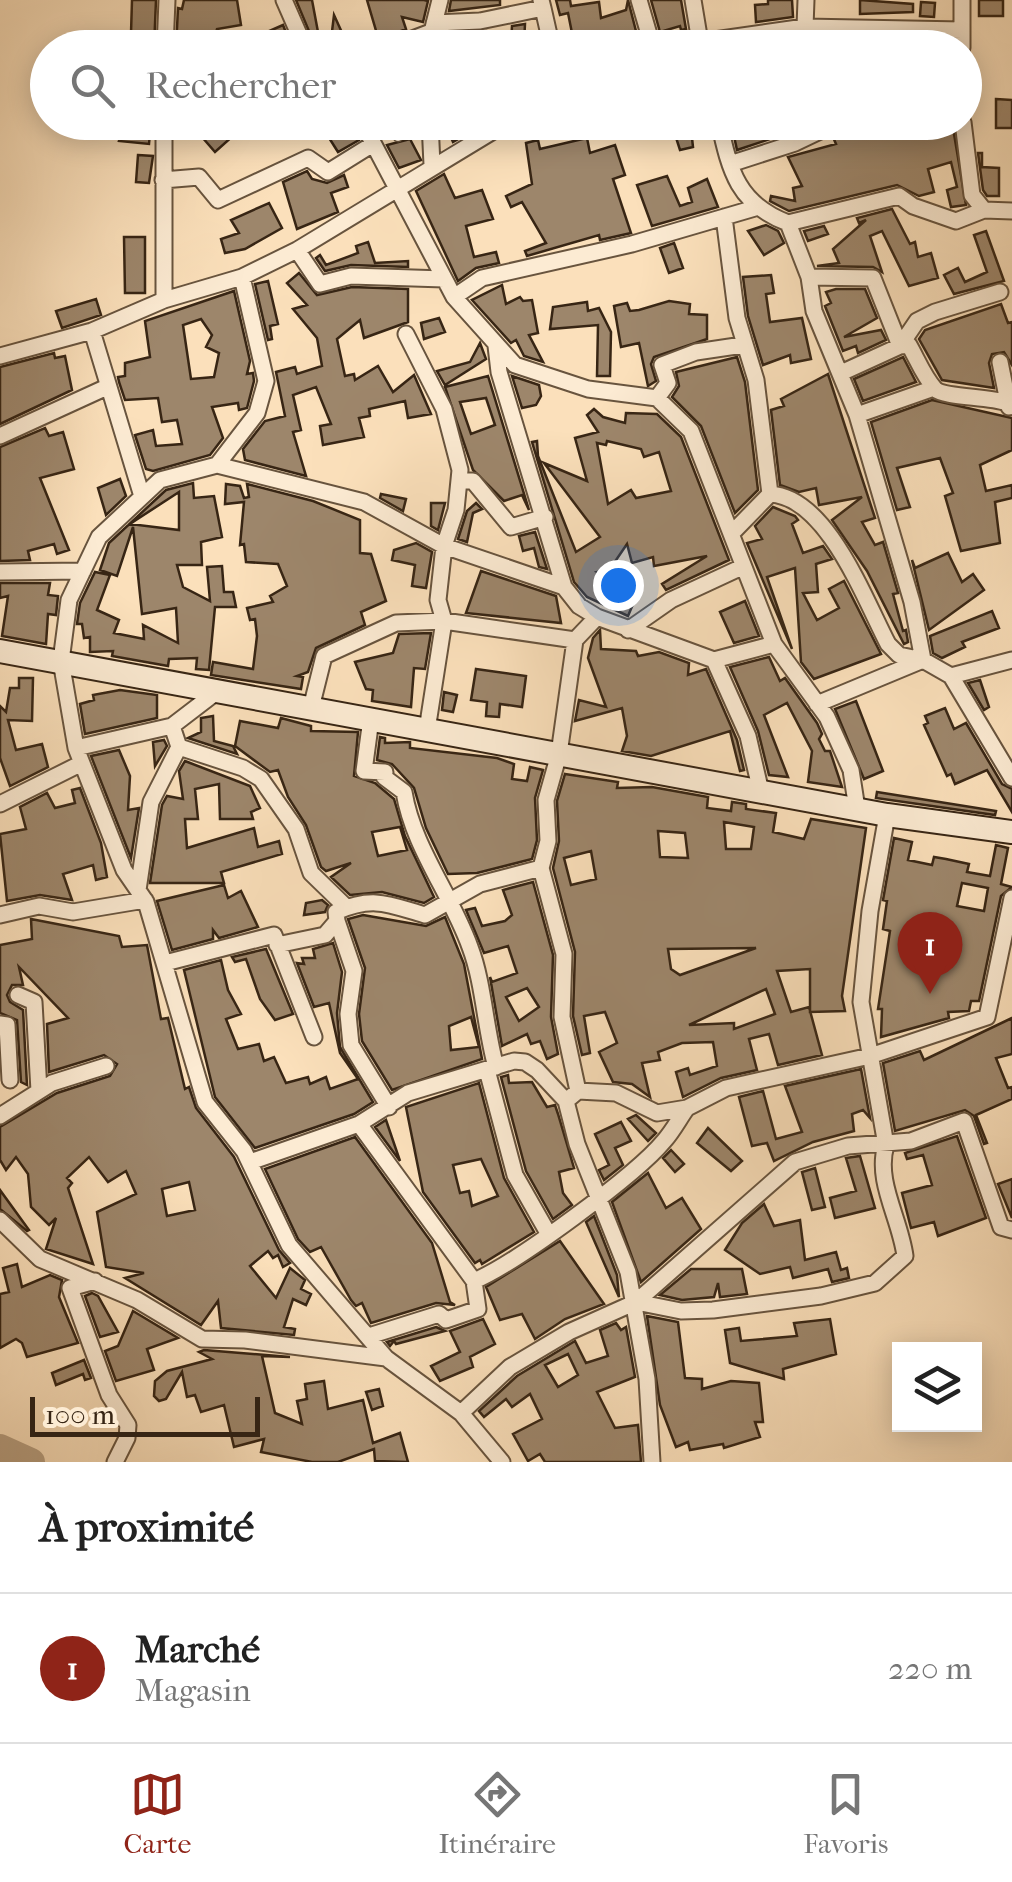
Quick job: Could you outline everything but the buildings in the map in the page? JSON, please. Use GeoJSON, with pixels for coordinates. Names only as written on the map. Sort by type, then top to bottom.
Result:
{"type":"FeatureCollection","features":[{"type":"Feature","properties":{"kind":"street"},"geometry":{"type":"LineString","coordinates":[[166,30],[167,0]]}},
{"type":"Feature","properties":{"kind":"street"},"geometry":{"type":"LineString","coordinates":[[284,0],[297,30]]}},
{"type":"Feature","properties":{"kind":"street"},"geometry":{"type":"LineString","coordinates":[[434,30],[440,0]]}},
{"type":"Feature","properties":{"kind":"street"},"geometry":{"type":"LineString","coordinates":[[639,0],[650,30]]}},
{"type":"Feature","properties":{"kind":"street"},"geometry":{"type":"LineString","coordinates":[[693,0],[698,30]]}},
{"type":"Feature","properties":{"kind":"street"},"geometry":{"type":"LineString","coordinates":[[805,27],[806,0]]}},
{"type":"Feature","properties":{"kind":"street"},"geometry":{"type":"LineString","coordinates":[[785,30],[805,27],[962,30],[962,0]]}},
{"type":"Feature","properties":{"kind":"street"},"geometry":{"type":"LineString","coordinates":[[442,30],[542,4],[548,30]]}},
{"type":"Feature","properties":{"kind":"street"},"geometry":{"type":"LineString","coordinates":[[164,140],[164,300]]}},
{"type":"Feature","properties":{"kind":"street"},"geometry":{"type":"LineString","coordinates":[[372,140],[454,297],[515,365],[588,389],[657,398],[691,431],[774,644],[817,704],[851,770],[857,809]]}},
{"type":"Feature","properties":{"kind":"street"},"geometry":{"type":"LineString","coordinates":[[431,140],[432,165]]}},
{"type":"Feature","properties":{"kind":"street"},"geometry":{"type":"LineString","coordinates":[[0,356],[92,331],[164,300],[242,278],[296,250],[476,140]]}},
{"type":"Feature","properties":{"kind":"street"},"geometry":{"type":"LineString","coordinates":[[723,140],[735,180],[755,208],[788,223],[899,196],[914,206],[956,221],[984,210],[1012,211]]}},
{"type":"Feature","properties":{"kind":"street"},"geometry":{"type":"LineString","coordinates":[[730,164],[801,140]]}},
{"type":"Feature","properties":{"kind":"street"},"geometry":{"type":"LineString","coordinates":[[965,140],[972,195],[984,210]]}},
{"type":"Feature","properties":{"kind":"street"},"geometry":{"type":"LineString","coordinates":[[164,180],[199,177],[218,200],[308,158],[328,172],[374,144]]}},
{"type":"Feature","properties":{"kind":"street"},"geometry":{"type":"LineString","coordinates":[[454,297],[482,278],[755,208]]}},
{"type":"Feature","properties":{"kind":"street"},"geometry":{"type":"LineString","coordinates":[[724,217],[743,346],[756,380],[770,494]]}},
{"type":"Feature","properties":{"kind":"street"},"geometry":{"type":"LineString","coordinates":[[788,223],[809,276],[814,311],[856,414],[912,602],[923,660]]}},
{"type":"Feature","properties":{"kind":"street"},"geometry":{"type":"LineString","coordinates":[[296,250],[320,284],[351,276],[444,278]]}},
{"type":"Feature","properties":{"kind":"street"},"geometry":{"type":"LineString","coordinates":[[809,276],[873,278],[900,346]]}},
{"type":"Feature","properties":{"kind":"street"},"geometry":{"type":"LineString","coordinates":[[217,464],[257,412],[266,381],[242,278]]}},
{"type":"Feature","properties":{"kind":"street"},"geometry":{"type":"LineString","coordinates":[[900,346],[917,321],[1000,292]]}},
{"type":"Feature","properties":{"kind":"street"},"geometry":{"type":"LineString","coordinates":[[92,331],[141,494]]}},
{"type":"Feature","properties":{"kind":"street"},"geometry":{"type":"LineString","coordinates":[[406,334],[444,409],[459,480],[456,510],[444,546],[438,600],[444,621],[427,730]]}},
{"type":"Feature","properties":{"kind":"street"},"geometry":{"type":"LineString","coordinates":[[840,372],[909,345],[940,394],[993,397],[1010,408]]}},
{"type":"Feature","properties":{"kind":"street"},"geometry":{"type":"LineString","coordinates":[[496,346],[507,398],[564,588],[579,606],[628,630],[714,660],[774,644]]}},
{"type":"Feature","properties":{"kind":"street"},"geometry":{"type":"LineString","coordinates":[[657,398],[668,384],[662,365],[696,352],[743,346]]}},
{"type":"Feature","properties":{"kind":"street"},"geometry":{"type":"LineString","coordinates":[[1000,362],[1010,408]]}},
{"type":"Feature","properties":{"kind":"street"},"geometry":{"type":"LineString","coordinates":[[0,436],[107,388]]}},
{"type":"Feature","properties":{"kind":"street"},"geometry":{"type":"LineString","coordinates":[[856,414],[934,388]]}},
{"type":"Feature","properties":{"kind":"street"},"geometry":{"type":"LineString","coordinates":[[502,1462],[460,1413],[386,1358],[289,1245],[250,1162],[205,1102],[141,895],[124,870],[79,756],[61,661],[70,600],[98,537],[160,480],[217,464],[364,502],[444,546],[564,588]]}},
{"type":"Feature","properties":{"kind":"street"},"geometry":{"type":"LineString","coordinates":[[459,480],[474,481],[511,528],[545,517]]}},
{"type":"Feature","properties":{"kind":"street"},"geometry":{"type":"LineString","coordinates":[[733,532],[770,494],[788,495],[812,512],[838,548],[888,644],[899,655],[923,660],[950,676],[1012,778]]}},
{"type":"Feature","properties":{"kind":"street"},"geometry":{"type":"LineString","coordinates":[[628,630],[671,600],[742,566]]}},
{"type":"Feature","properties":{"kind":"street"},"geometry":{"type":"LineString","coordinates":[[0,572],[83,571]]}},
{"type":"Feature","properties":{"kind":"street"},"geometry":{"type":"LineString","coordinates":[[597,617],[576,640],[559,754],[546,800],[548,841],[541,868],[564,954],[562,1017],[572,1096],[597,1197],[636,1302],[652,1462]]}},
{"type":"Feature","properties":{"kind":"street"},"geometry":{"type":"LineString","coordinates":[[311,708],[324,656],[396,623],[444,621],[576,640]]}},
{"type":"Feature","properties":{"kind":"street"},"geometry":{"type":"LineString","coordinates":[[0,651],[887,815],[1012,832]]}},
{"type":"Feature","properties":{"kind":"street"},"geometry":{"type":"LineString","coordinates":[[714,660],[748,736],[761,792]]}},
{"type":"Feature","properties":{"kind":"street"},"geometry":{"type":"LineString","coordinates":[[817,704],[923,660]]}},
{"type":"Feature","properties":{"kind":"street"},"geometry":{"type":"LineString","coordinates":[[950,676],[1012,660]]}},
{"type":"Feature","properties":{"kind":"street"},"geometry":{"type":"LineString","coordinates":[[0,804],[79,756],[172,726],[219,690]]}},
{"type":"Feature","properties":{"kind":"street"},"geometry":{"type":"LineString","coordinates":[[370,719],[364,771],[385,772],[384,777],[404,792],[410,824],[453,902],[472,952],[491,1069],[515,1175],[548,1233]]}},
{"type":"Feature","properties":{"kind":"street"},"geometry":{"type":"LineString","coordinates":[[141,895],[151,802],[179,747],[172,726]]}},
{"type":"Feature","properties":{"kind":"street"},"geometry":{"type":"LineString","coordinates":[[179,747],[243,768],[261,779],[296,829],[312,873],[342,914],[354,971],[348,1014],[351,1044],[389,1107]]}},
{"type":"Feature","properties":{"kind":"street"},"geometry":{"type":"LineString","coordinates":[[636,1302],[681,1311],[713,1310],[875,1283],[905,1256],[901,1226],[880,1167],[886,1145],[861,1002],[870,911],[887,815]]}},
{"type":"Feature","properties":{"kind":"street"},"geometry":{"type":"LineString","coordinates":[[276,944],[325,934],[342,914],[385,900],[426,915],[480,884],[541,868]]}},
{"type":"Feature","properties":{"kind":"street"},"geometry":{"type":"LineString","coordinates":[[0,915],[39,906],[73,912],[141,895]]}},
{"type":"Feature","properties":{"kind":"street"},"geometry":{"type":"LineString","coordinates":[[250,1162],[359,1124],[408,1093],[525,1062],[572,1096],[616,1093],[657,1113],[687,1108],[744,1083],[870,1056],[988,1018],[1005,978],[1012,898]]}},
{"type":"Feature","properties":{"kind":"street"},"geometry":{"type":"LineString","coordinates":[[165,963],[274,935],[314,1037]]}},
{"type":"Feature","properties":{"kind":"street"},"geometry":{"type":"LineString","coordinates":[[18,995],[34,1002],[39,1092]]}},
{"type":"Feature","properties":{"kind":"street"},"geometry":{"type":"LineString","coordinates":[[0,1024],[7,1025],[10,1080]]}},
{"type":"Feature","properties":{"kind":"street"},"geometry":{"type":"LineString","coordinates":[[0,1116],[52,1083],[106,1066]]}},
{"type":"Feature","properties":{"kind":"street"},"geometry":{"type":"LineString","coordinates":[[474,1281],[494,1272],[597,1197],[663,1143],[687,1108]]}},
{"type":"Feature","properties":{"kind":"street"},"geometry":{"type":"LineString","coordinates":[[460,1413],[510,1367],[569,1332],[636,1302],[794,1162],[848,1146],[911,1141],[964,1121],[1001,1227],[1012,1230]]}},
{"type":"Feature","properties":{"kind":"street"},"geometry":{"type":"LineString","coordinates":[[359,1124],[474,1281],[478,1308],[446,1320],[439,1314],[370,1336]]}},
{"type":"Feature","properties":{"kind":"street"},"geometry":{"type":"LineString","coordinates":[[0,1220],[40,1259],[96,1281],[202,1339],[278,1343],[386,1358]]}},
{"type":"Feature","properties":{"kind":"street"},"geometry":{"type":"LineString","coordinates":[[96,1281],[70,1288],[110,1395],[128,1425],[127,1438],[115,1462]]}},
{"type":"Feature","properties":{"kind":"waterway"},"geometry":{"type":"LineString","coordinates":[[0,1448],[31,1462]]}},
{"type":"Feature","properties":{"kind":"place","name":"Marché"},"geometry":{"type":"Point","coordinates":[930,994]}}]}
